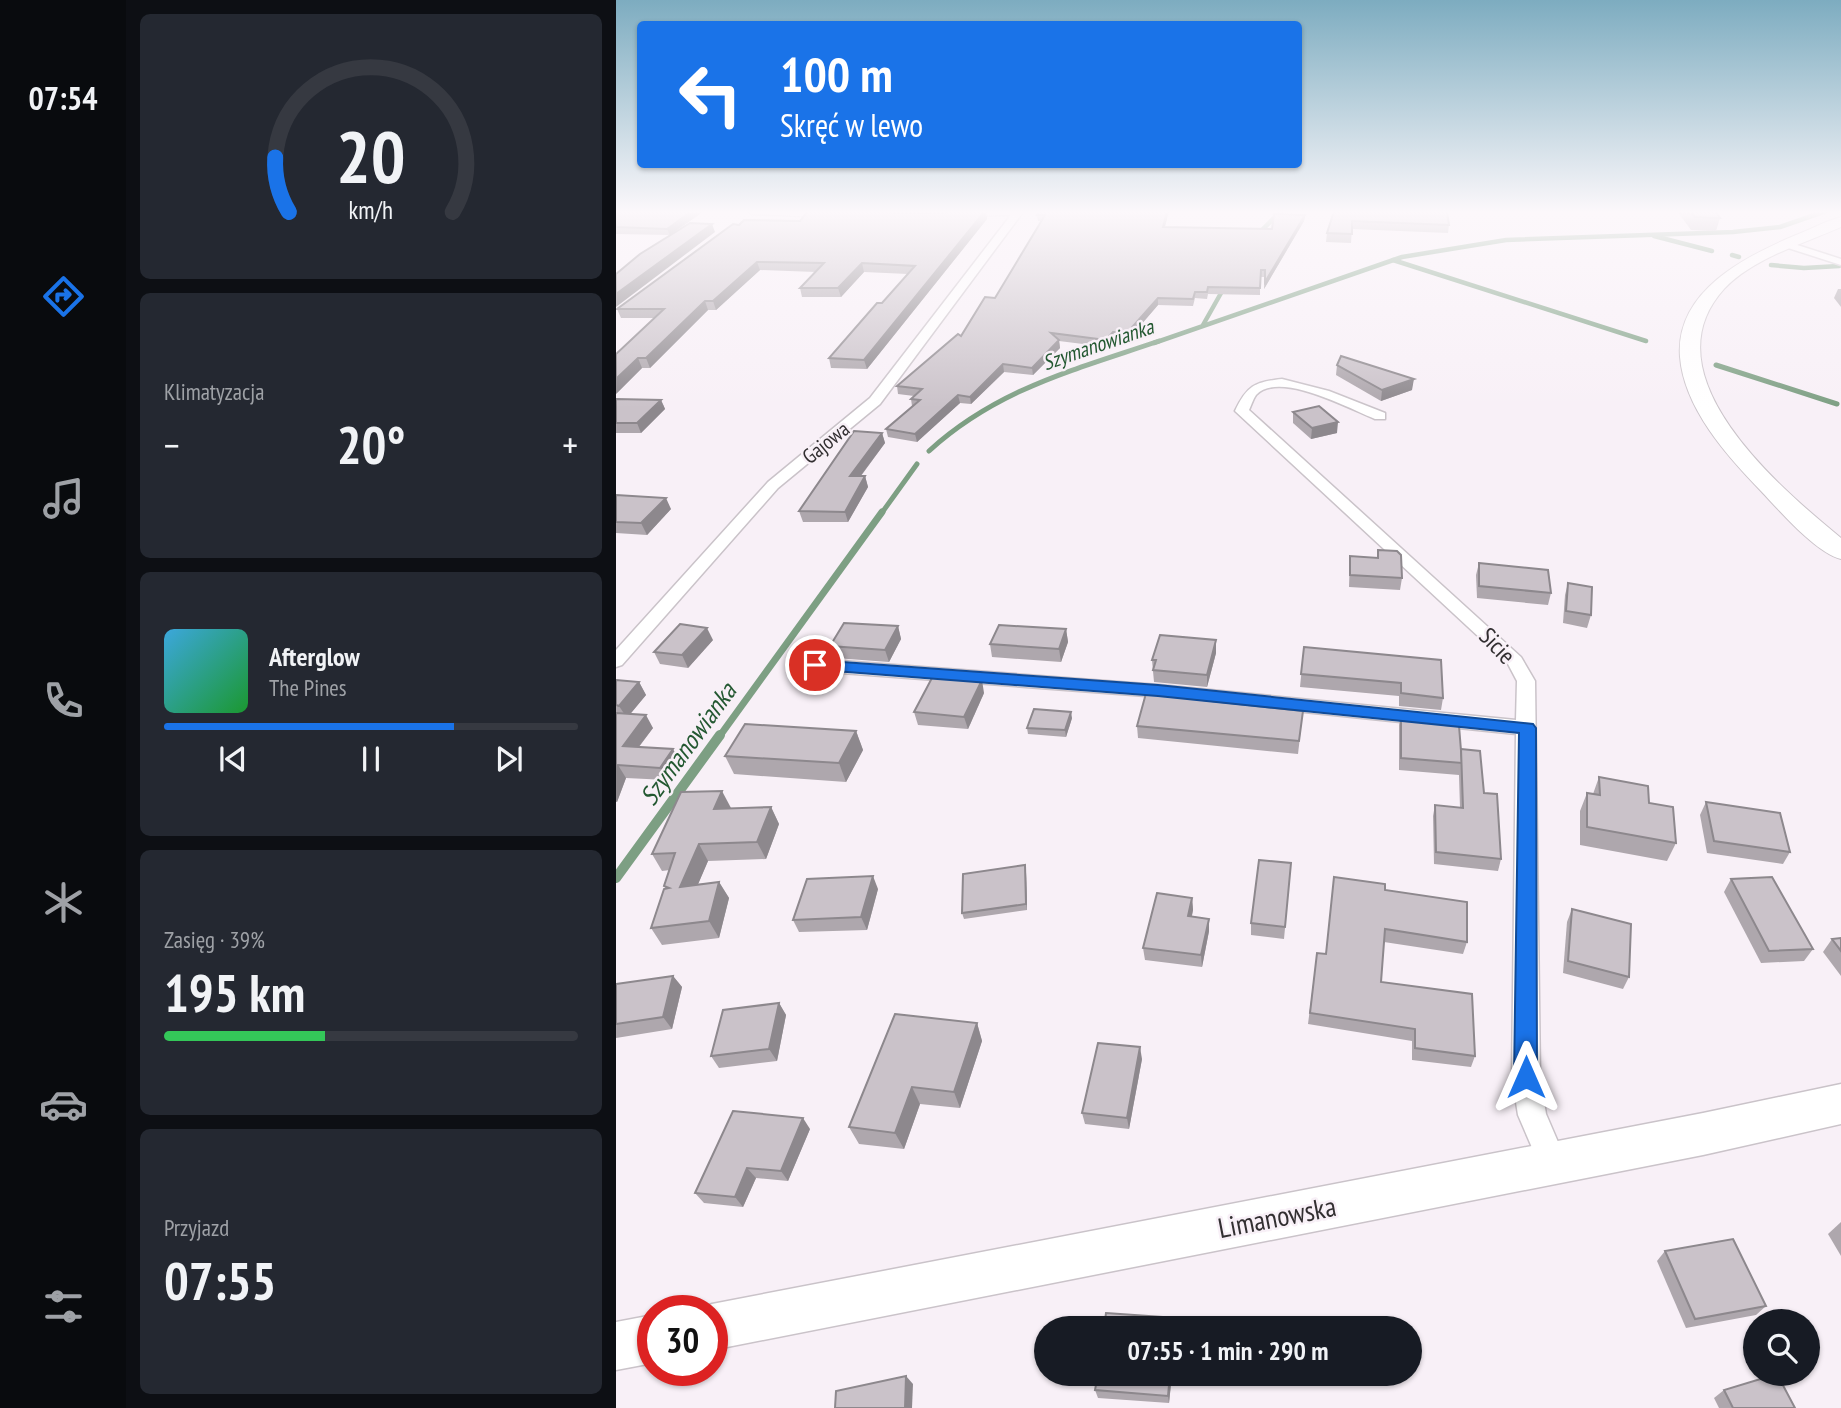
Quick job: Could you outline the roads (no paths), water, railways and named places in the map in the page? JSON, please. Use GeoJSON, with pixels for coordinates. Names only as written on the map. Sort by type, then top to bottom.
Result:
{"type":"FeatureCollection","features":[{"type":"Feature","properties":{"kind":"main road"},"geometry":{"type":"LineString","coordinates":[[1730,277],[1704,300],[1693,321],[1688,345],[1690,367],[1706,407],[1723,434],[1755,473],[1841,551]]}},
{"type":"Feature","properties":{"kind":"main road","name":"Limanowska"},"geometry":{"type":"LineString","coordinates":[[728,1324],[1841,1104]]}},
{"type":"Feature","properties":{"kind":"main road"},"geometry":{"type":"LineString","coordinates":[[616,1346],[637,1342]]}},
{"type":"Feature","properties":{"kind":"street","name":"Gajowa"},"geometry":{"type":"LineString","coordinates":[[616,661],[773,485],[875,401],[969,277]]}},
{"type":"Feature","properties":{"kind":"street","name":"Sicie"},"geometry":{"type":"LineString","coordinates":[[1380,416],[1293,382],[1273,381],[1260,387],[1245,400],[1242,411],[1515,661],[1526,681],[1526,1077],[1532,1115],[1553,1163]]}},
{"type":"Feature","properties":{"kind":"street"},"geometry":{"type":"LineString","coordinates":[[815,665],[1158,691],[1528,728]]}},
{"type":"Feature","properties":{"kind":"waterway","name":"Szymanowianka"},"geometry":{"type":"LineString","coordinates":[[1154,343],[1345,277]]}},
{"type":"Feature","properties":{"kind":"waterway"},"geometry":{"type":"LineString","coordinates":[[1445,277],[1646,341]]}},
{"type":"Feature","properties":{"kind":"waterway"},"geometry":{"type":"LineString","coordinates":[[1203,325],[1225,286]]}},
{"type":"Feature","properties":{"kind":"waterway","name":"Szymanowianka"},"geometry":{"type":"LineString","coordinates":[[929,451],[955,430],[1009,397],[1067,372],[1159,341]]}},
{"type":"Feature","properties":{"kind":"waterway"},"geometry":{"type":"LineString","coordinates":[[1716,365],[1837,404]]}},
{"type":"Feature","properties":{"kind":"waterway","name":"Szymanowianka"},"geometry":{"type":"LineString","coordinates":[[881,514],[917,464]]}},
{"type":"Feature","properties":{"kind":"waterway","name":"Szymanowianka"},"geometry":{"type":"LineString","coordinates":[[719,737],[882,512]]}},
{"type":"Feature","properties":{"kind":"waterway","name":"Szymanowianka"},"geometry":{"type":"LineString","coordinates":[[616,878],[720,735]]}}]}
